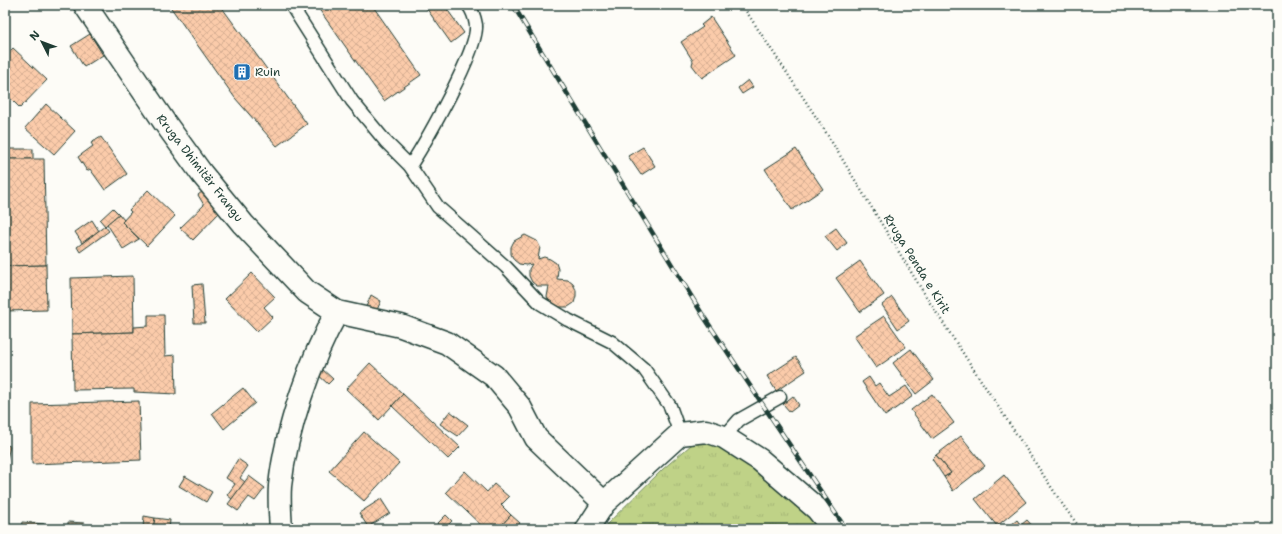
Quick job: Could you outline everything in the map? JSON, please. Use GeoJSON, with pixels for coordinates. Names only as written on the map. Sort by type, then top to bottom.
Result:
{"type":"FeatureCollection","features":[{"type":"Feature","properties":{"kind":"street","name":"Rruga Dhimitër Frangu"},"geometry":{"type":"LineString","coordinates":[[84,5],[202,174],[243,224],[307,292],[338,312],[401,326],[447,343],[494,376],[520,407],[536,438],[604,503]]}},
{"type":"Feature","properties":{"kind":"street"},"geometry":{"type":"LineString","coordinates":[[282,529],[280,487],[284,460],[298,405],[324,336],[338,312]]}},
{"type":"Feature","properties":{"kind":"street"},"geometry":{"type":"LineString","coordinates":[[587,529],[604,503],[680,434],[706,431],[724,437],[760,460],[817,509],[834,529]]}},
{"type":"Feature","properties":{"kind":"lane"},"geometry":{"type":"LineString","coordinates":[[291,5],[352,101],[386,142],[410,166],[438,207],[506,267],[540,303],[568,320],[612,342],[644,368],[670,406],[680,434]]}},
{"type":"Feature","properties":{"kind":"lane"},"geometry":{"type":"LineString","coordinates":[[410,166],[425,144],[466,61],[474,41],[476,26],[468,5]]}},
{"type":"Feature","properties":{"kind":"lane"},"geometry":{"type":"LineString","coordinates":[[724,437],[739,420],[780,397]]}},
{"type":"Feature","properties":{"kind":"path","name":"Rruga Penda e Kirit"},"geometry":{"type":"LineString","coordinates":[[742,5],[822,126],[930,303],[1065,508],[1081,529]]}},
{"type":"Feature","properties":{"kind":"green space"},"geometry":{"type":"Polygon","coordinates":[[[702,439],[729,445],[772,478],[821,529],[602,529],[663,469],[691,445],[702,439]]]}},
{"type":"Feature","properties":{"kind":"building","name":"Ruin"},"geometry":{"type":"Polygon","coordinates":[[[169,5],[220,5],[307,124],[277,146],[235,98],[169,5]]]}},
{"type":"Feature","properties":{"kind":"building"},"geometry":{"type":"Polygon","coordinates":[[[316,5],[372,5],[421,75],[384,101],[316,5]]]}},
{"type":"Feature","properties":{"kind":"building"},"geometry":{"type":"Polygon","coordinates":[[[424,5],[444,5],[464,33],[451,43],[424,5]]]}},
{"type":"Feature","properties":{"kind":"building"},"geometry":{"type":"Polygon","coordinates":[[[711,17],[736,55],[702,78],[692,65],[693,61],[681,42],[703,27],[701,25],[711,17]]]}},
{"type":"Feature","properties":{"kind":"building"},"geometry":{"type":"Polygon","coordinates":[[[90,34],[103,55],[84,67],[71,46],[90,34]]]}},
{"type":"Feature","properties":{"kind":"building"},"geometry":{"type":"Polygon","coordinates":[[[13,48],[47,80],[20,108],[5,93],[5,56],[13,48]]]}},
{"type":"Feature","properties":{"kind":"building"},"geometry":{"type":"Polygon","coordinates":[[[748,80],[753,87],[742,94],[738,88],[748,80]]]}},
{"type":"Feature","properties":{"kind":"building"},"geometry":{"type":"Polygon","coordinates":[[[46,104],[75,131],[54,154],[25,128],[46,104]]]}},
{"type":"Feature","properties":{"kind":"building"},"geometry":{"type":"Polygon","coordinates":[[[101,137],[127,174],[105,190],[90,169],[87,171],[78,157],[93,146],[91,143],[101,137]]]}},
{"type":"Feature","properties":{"kind":"building"},"geometry":{"type":"Polygon","coordinates":[[[643,147],[655,166],[641,175],[628,156],[643,147]]]}},
{"type":"Feature","properties":{"kind":"building"},"geometry":{"type":"Polygon","coordinates":[[[5,149],[33,149],[33,159],[5,159],[5,149]]]}},
{"type":"Feature","properties":{"kind":"building"},"geometry":{"type":"Polygon","coordinates":[[[796,149],[823,189],[792,210],[765,169],[796,149]]]}},
{"type":"Feature","properties":{"kind":"building"},"geometry":{"type":"Polygon","coordinates":[[[5,159],[44,159],[46,265],[5,266],[5,159]]]}},
{"type":"Feature","properties":{"kind":"building"},"geometry":{"type":"Polygon","coordinates":[[[148,190],[175,216],[147,246],[122,222],[131,212],[129,210],[148,190]]]}},
{"type":"Feature","properties":{"kind":"building"},"geometry":{"type":"Polygon","coordinates":[[[203,191],[219,213],[193,240],[180,228],[204,205],[198,195],[203,191]]]}},
{"type":"Feature","properties":{"kind":"building"},"geometry":{"type":"Polygon","coordinates":[[[113,208],[119,214],[105,226],[100,220],[113,208]]]}},
{"type":"Feature","properties":{"kind":"building"},"geometry":{"type":"Polygon","coordinates":[[[119,214],[124,220],[122,222],[139,239],[123,249],[107,224],[119,214]]]}},
{"type":"Feature","properties":{"kind":"building"},"geometry":{"type":"Polygon","coordinates":[[[92,220],[99,231],[82,243],[75,232],[92,220]]]}},
{"type":"Feature","properties":{"kind":"building"},"geometry":{"type":"Polygon","coordinates":[[[105,226],[109,231],[80,252],[77,247],[105,226]]]}},
{"type":"Feature","properties":{"kind":"building"},"geometry":{"type":"Polygon","coordinates":[[[836,228],[847,243],[837,251],[825,236],[836,228]]]}},
{"type":"Feature","properties":{"kind":"building"},"geometry":{"type":"Polygon","coordinates":[[[525,235],[537,241],[540,247],[538,259],[544,257],[556,263],[558,269],[557,279],[568,280],[573,284],[576,290],[576,296],[574,303],[568,307],[555,307],[550,303],[547,297],[549,286],[537,286],[532,282],[529,276],[529,269],[532,264],[519,264],[514,260],[511,254],[511,247],[514,241],[525,235]]]}},
{"type":"Feature","properties":{"kind":"building"},"geometry":{"type":"Polygon","coordinates":[[[860,261],[884,295],[860,312],[836,278],[860,261]]]}},
{"type":"Feature","properties":{"kind":"building"},"geometry":{"type":"Polygon","coordinates":[[[46,265],[47,310],[5,311],[5,266],[46,265]]]}},
{"type":"Feature","properties":{"kind":"building"},"geometry":{"type":"Polygon","coordinates":[[[252,273],[275,297],[264,307],[273,317],[257,332],[225,299],[252,273]]]}},
{"type":"Feature","properties":{"kind":"building"},"geometry":{"type":"Polygon","coordinates":[[[133,276],[134,332],[72,334],[71,278],[133,276]]]}},
{"type":"Feature","properties":{"kind":"building"},"geometry":{"type":"Polygon","coordinates":[[[202,284],[205,323],[194,323],[192,285],[202,284]]]}},
{"type":"Feature","properties":{"kind":"building"},"geometry":{"type":"Polygon","coordinates":[[[371,295],[381,301],[376,312],[366,307],[371,295]]]}},
{"type":"Feature","properties":{"kind":"building"},"geometry":{"type":"Polygon","coordinates":[[[892,297],[909,321],[898,329],[882,305],[892,297]]]}},
{"type":"Feature","properties":{"kind":"building"},"geometry":{"type":"Polygon","coordinates":[[[148,315],[164,315],[165,356],[175,355],[176,394],[134,392],[134,389],[73,390],[72,334],[134,332],[134,327],[148,326],[148,315]]]}},
{"type":"Feature","properties":{"kind":"building"},"geometry":{"type":"Polygon","coordinates":[[[884,316],[906,347],[876,368],[854,336],[884,316]]]}},
{"type":"Feature","properties":{"kind":"building"},"geometry":{"type":"Polygon","coordinates":[[[911,349],[934,380],[916,394],[893,363],[911,349]]]}},
{"type":"Feature","properties":{"kind":"building"},"geometry":{"type":"Polygon","coordinates":[[[796,357],[806,371],[776,391],[767,376],[796,357]]]}},
{"type":"Feature","properties":{"kind":"building"},"geometry":{"type":"Polygon","coordinates":[[[370,363],[403,394],[379,420],[346,389],[370,363]]]}},
{"type":"Feature","properties":{"kind":"building"},"geometry":{"type":"Polygon","coordinates":[[[322,369],[333,379],[328,384],[317,374],[322,369]]]}},
{"type":"Feature","properties":{"kind":"building"},"geometry":{"type":"Polygon","coordinates":[[[869,377],[875,386],[879,383],[889,397],[906,386],[913,396],[885,416],[862,382],[869,377]]]}},
{"type":"Feature","properties":{"kind":"building"},"geometry":{"type":"Polygon","coordinates":[[[243,388],[255,403],[224,429],[212,413],[243,388]]]}},
{"type":"Feature","properties":{"kind":"building"},"geometry":{"type":"Polygon","coordinates":[[[403,394],[460,447],[448,459],[392,406],[403,394]]]}},
{"type":"Feature","properties":{"kind":"building"},"geometry":{"type":"Polygon","coordinates":[[[932,394],[954,423],[932,439],[911,410],[932,394]]]}},
{"type":"Feature","properties":{"kind":"building"},"geometry":{"type":"Polygon","coordinates":[[[793,396],[799,405],[790,412],[783,404],[793,396]]]}},
{"type":"Feature","properties":{"kind":"building"},"geometry":{"type":"Polygon","coordinates":[[[139,401],[141,460],[32,464],[32,404],[139,401]]]}},
{"type":"Feature","properties":{"kind":"building"},"geometry":{"type":"Polygon","coordinates":[[[450,411],[468,425],[458,436],[440,424],[450,411]]]}},
{"type":"Feature","properties":{"kind":"building"},"geometry":{"type":"Polygon","coordinates":[[[364,432],[399,463],[364,501],[329,471],[364,432]]]}},
{"type":"Feature","properties":{"kind":"building"},"geometry":{"type":"Polygon","coordinates":[[[961,436],[985,466],[953,491],[944,477],[951,473],[936,455],[961,436]]]}},
{"type":"Feature","properties":{"kind":"building"},"geometry":{"type":"Polygon","coordinates":[[[5,445],[10,446],[5,468],[5,445]]]}},
{"type":"Feature","properties":{"kind":"building"},"geometry":{"type":"Polygon","coordinates":[[[936,455],[951,473],[944,477],[932,459],[936,455]]]}},
{"type":"Feature","properties":{"kind":"building"},"geometry":{"type":"Polygon","coordinates":[[[238,459],[248,466],[240,478],[245,482],[232,499],[227,495],[235,484],[226,478],[238,459]]]}},
{"type":"Feature","properties":{"kind":"building"},"geometry":{"type":"Polygon","coordinates":[[[465,471],[487,492],[494,484],[509,497],[501,505],[511,515],[498,529],[485,529],[446,492],[465,471]]]}},
{"type":"Feature","properties":{"kind":"building"},"geometry":{"type":"Polygon","coordinates":[[[1004,475],[1026,502],[997,526],[975,499],[1004,475]]]}},
{"type":"Feature","properties":{"kind":"building"},"geometry":{"type":"Polygon","coordinates":[[[185,476],[212,492],[206,502],[179,486],[185,476]]]}},
{"type":"Feature","properties":{"kind":"building"},"geometry":{"type":"Polygon","coordinates":[[[249,476],[265,488],[255,501],[249,497],[238,511],[228,504],[249,476]]]}},
{"type":"Feature","properties":{"kind":"building"},"geometry":{"type":"Polygon","coordinates":[[[381,499],[390,513],[368,527],[359,513],[381,499]]]}},
{"type":"Feature","properties":{"kind":"building"},"geometry":{"type":"Polygon","coordinates":[[[446,515],[452,521],[444,529],[440,529],[436,525],[446,515]]]}},
{"type":"Feature","properties":{"kind":"building"},"geometry":{"type":"Polygon","coordinates":[[[511,515],[520,523],[515,529],[498,529],[511,515]]]}},
{"type":"Feature","properties":{"kind":"building"},"geometry":{"type":"Polygon","coordinates":[[[144,516],[155,518],[153,529],[143,529],[144,516]]]}},
{"type":"Feature","properties":{"kind":"building"},"geometry":{"type":"Polygon","coordinates":[[[155,518],[170,520],[169,529],[153,529],[155,518]]]}},
{"type":"Feature","properties":{"kind":"building"},"geometry":{"type":"Polygon","coordinates":[[[1017,520],[1021,525],[1027,520],[1035,529],[1006,529],[1017,520]]]}},
{"type":"Feature","properties":{"kind":"building"},"geometry":{"type":"Polygon","coordinates":[[[22,522],[44,524],[44,529],[21,529],[22,522]]]}},
{"type":"Feature","properties":{"kind":"building"},"geometry":{"type":"Polygon","coordinates":[[[68,522],[85,523],[84,529],[68,529],[68,522]]]}},
{"type":"Feature","properties":{"kind":"railway"},"geometry":{"type":"LineString","coordinates":[[513,5],[704,317],[846,529]]}},
{"type":"Feature","properties":{"kind":"place","name":"Ruin"},"geometry":{"type":"Point","coordinates":[242,72]}}]}
